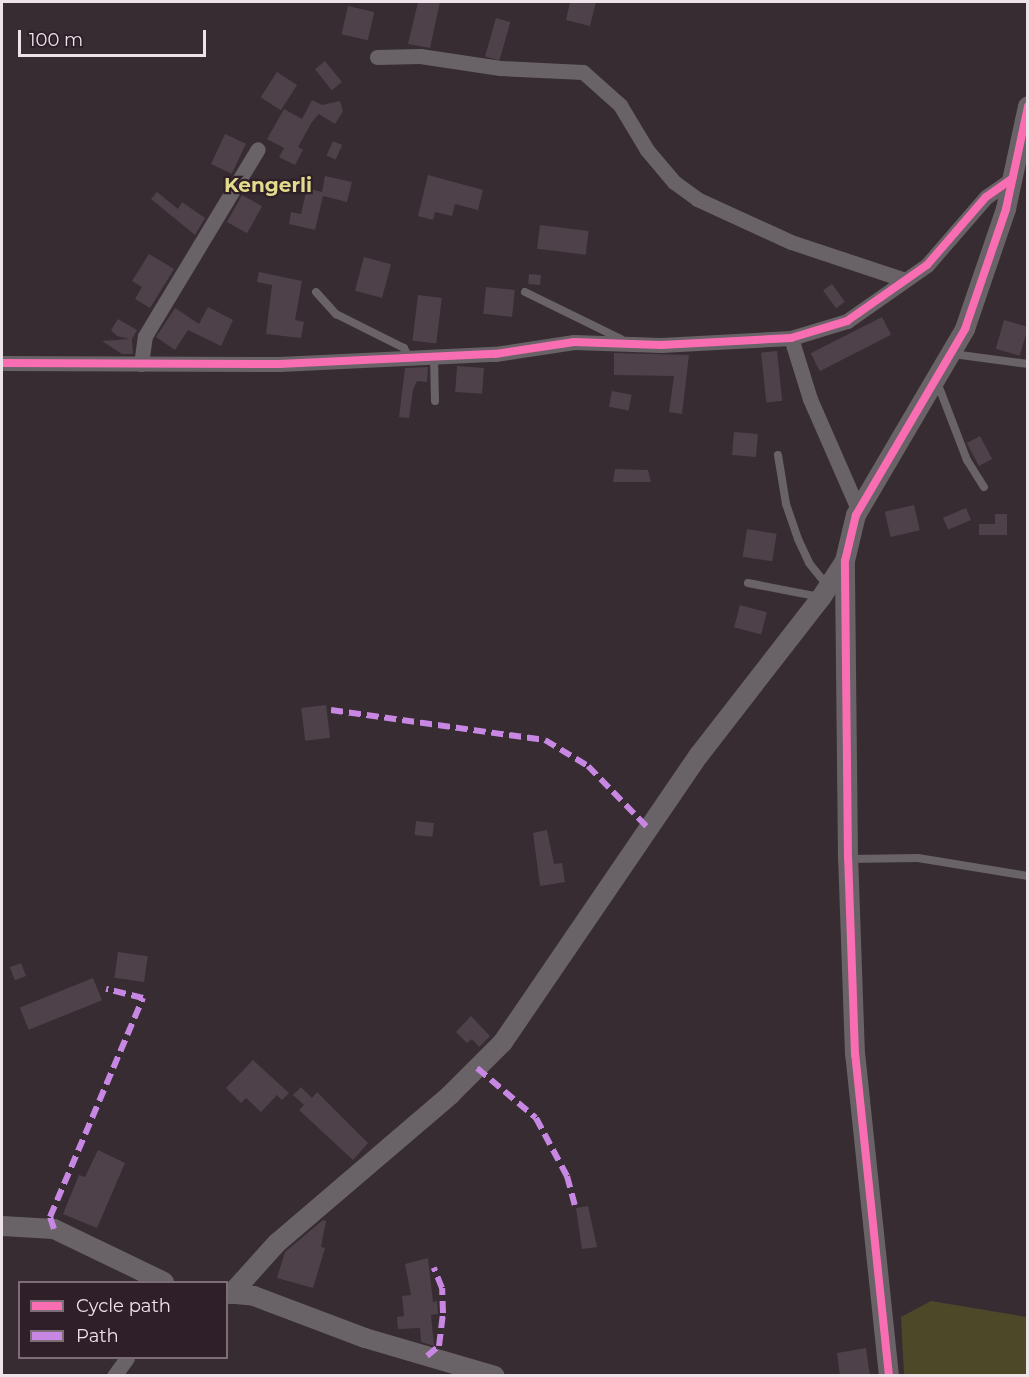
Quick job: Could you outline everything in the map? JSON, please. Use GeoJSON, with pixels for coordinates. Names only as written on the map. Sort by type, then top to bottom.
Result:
{"type":"FeatureCollection","features":[{"type":"Feature","properties":{"kind":"street"},"geometry":{"type":"LineString","coordinates":[[377,57],[420,56],[500,68],[583,72],[620,105],[647,150],[674,182],[698,199],[791,242],[905,280]]}},
{"type":"Feature","properties":{"kind":"street"},"geometry":{"type":"LineString","coordinates":[[889,1376],[855,1055],[848,859],[844,561],[847,541],[859,511],[953,354],[1006,209],[1028,106]]}},
{"type":"Feature","properties":{"kind":"street"},"geometry":{"type":"LineString","coordinates":[[141,364],[145,336],[258,149]]}},
{"type":"Feature","properties":{"kind":"street"},"geometry":{"type":"LineString","coordinates":[[2,363],[279,364],[495,354],[574,342],[631,344],[791,338],[847,321],[927,265],[986,197],[1012,179]]}},
{"type":"Feature","properties":{"kind":"street"},"geometry":{"type":"LineString","coordinates":[[791,338],[810,399],[859,511]]}},
{"type":"Feature","properties":{"kind":"street"},"geometry":{"type":"LineString","coordinates":[[229,1293],[277,1243],[450,1095],[503,1042],[699,755],[825,592],[844,561]]}},
{"type":"Feature","properties":{"kind":"street"},"geometry":{"type":"LineString","coordinates":[[2,1226],[54,1229],[162,1281]]}},
{"type":"Feature","properties":{"kind":"street"},"geometry":{"type":"LineString","coordinates":[[229,1293],[254,1296],[365,1338],[495,1376]]}},
{"type":"Feature","properties":{"kind":"street"},"geometry":{"type":"LineString","coordinates":[[114,1376],[126,1359]]}},
{"type":"Feature","properties":{"kind":"lane"},"geometry":{"type":"LineString","coordinates":[[316,292],[336,314],[404,348],[409,358]]}},
{"type":"Feature","properties":{"kind":"lane"},"geometry":{"type":"LineString","coordinates":[[525,292],[631,344]]}},
{"type":"Feature","properties":{"kind":"lane"},"geometry":{"type":"LineString","coordinates":[[953,354],[1028,364]]}},
{"type":"Feature","properties":{"kind":"lane"},"geometry":{"type":"LineString","coordinates":[[434,357],[435,401]]}},
{"type":"Feature","properties":{"kind":"lane"},"geometry":{"type":"LineString","coordinates":[[936,381],[967,460],[984,487]]}},
{"type":"Feature","properties":{"kind":"lane"},"geometry":{"type":"LineString","coordinates":[[748,583],[810,593],[825,592],[798,539],[786,504],[778,455]]}},
{"type":"Feature","properties":{"kind":"lane"},"geometry":{"type":"LineString","coordinates":[[848,859],[918,858],[1028,876]]}},
{"type":"Feature","properties":{"kind":"shaded area"},"geometry":{"type":"Polygon","coordinates":[[[931,1301],[1027,1317],[1027,1375],[904,1375],[901,1317],[931,1301]]]}},
{"type":"Feature","properties":{"kind":"building"},"geometry":{"type":"Polygon","coordinates":[[[418,2],[440,2],[430,48],[408,44],[418,2]]]}},
{"type":"Feature","properties":{"kind":"building"},"geometry":{"type":"Polygon","coordinates":[[[570,2],[596,2],[590,26],[566,20],[570,2]]]}},
{"type":"Feature","properties":{"kind":"building"},"geometry":{"type":"Polygon","coordinates":[[[348,6],[374,12],[368,40],[341,34],[348,6]]]}},
{"type":"Feature","properties":{"kind":"building"},"geometry":{"type":"Polygon","coordinates":[[[496,18],[510,22],[499,61],[485,56],[496,18]]]}},
{"type":"Feature","properties":{"kind":"building"},"geometry":{"type":"Polygon","coordinates":[[[325,61],[342,82],[332,90],[315,69],[325,61]]]}},
{"type":"Feature","properties":{"kind":"building"},"geometry":{"type":"Polygon","coordinates":[[[277,72],[297,85],[281,110],[261,97],[277,72]]]}},
{"type":"Feature","properties":{"kind":"building"},"geometry":{"type":"Polygon","coordinates":[[[312,100],[322,105],[340,101],[343,111],[335,124],[319,114],[298,147],[303,150],[295,165],[279,157],[284,148],[267,139],[284,109],[302,119],[312,100]]]}},
{"type":"Feature","properties":{"kind":"building"},"geometry":{"type":"Polygon","coordinates":[[[225,134],[246,144],[232,174],[211,164],[225,134]]]}},
{"type":"Feature","properties":{"kind":"building"},"geometry":{"type":"Polygon","coordinates":[[[333,141],[342,145],[336,160],[326,156],[333,141]]]}},
{"type":"Feature","properties":{"kind":"building"},"geometry":{"type":"Polygon","coordinates":[[[428,175],[483,190],[478,210],[455,204],[452,216],[435,212],[433,220],[418,216],[428,175]]]}},
{"type":"Feature","properties":{"kind":"building"},"geometry":{"type":"Polygon","coordinates":[[[325,176],[352,182],[347,202],[323,196],[315,230],[289,224],[291,212],[301,214],[307,188],[322,192],[325,176]]]}},
{"type":"Feature","properties":{"kind":"building"},"geometry":{"type":"Polygon","coordinates":[[[157,192],[178,209],[182,202],[205,218],[195,235],[151,199],[157,192]]]}},
{"type":"Feature","properties":{"kind":"building"},"geometry":{"type":"Polygon","coordinates":[[[242,195],[262,206],[247,233],[227,222],[242,195]]]}},
{"type":"Feature","properties":{"kind":"building"},"geometry":{"type":"Polygon","coordinates":[[[540,225],[589,231],[586,255],[537,249],[540,225]]]}},
{"type":"Feature","properties":{"kind":"building"},"geometry":{"type":"Polygon","coordinates":[[[149,254],[174,269],[150,308],[135,299],[142,287],[132,281],[149,254]]]}},
{"type":"Feature","properties":{"kind":"building"},"geometry":{"type":"Polygon","coordinates":[[[364,257],[391,264],[382,298],[355,291],[364,257]]]}},
{"type":"Feature","properties":{"kind":"building"},"geometry":{"type":"Polygon","coordinates":[[[259,272],[302,281],[295,320],[304,322],[301,338],[266,334],[272,285],[257,282],[259,272]]]}},
{"type":"Feature","properties":{"kind":"building"},"geometry":{"type":"Polygon","coordinates":[[[529,274],[541,275],[540,285],[528,284],[529,274]]]}},
{"type":"Feature","properties":{"kind":"building"},"geometry":{"type":"Polygon","coordinates":[[[832,284],[845,302],[836,308],[823,290],[832,284]]]}},
{"type":"Feature","properties":{"kind":"building"},"geometry":{"type":"Polygon","coordinates":[[[486,287],[515,290],[512,317],[483,314],[486,287]]]}},
{"type":"Feature","properties":{"kind":"building"},"geometry":{"type":"Polygon","coordinates":[[[418,295],[442,298],[436,344],[412,341],[418,295]]]}},
{"type":"Feature","properties":{"kind":"building"},"geometry":{"type":"Polygon","coordinates":[[[208,307],[233,320],[221,346],[188,330],[175,350],[156,337],[175,308],[199,324],[208,307]]]}},
{"type":"Feature","properties":{"kind":"building"},"geometry":{"type":"Polygon","coordinates":[[[882,317],[891,335],[820,371],[811,353],[882,317]]]}},
{"type":"Feature","properties":{"kind":"building"},"geometry":{"type":"Polygon","coordinates":[[[118,319],[137,330],[132,339],[133,354],[122,354],[102,341],[129,339],[117,336],[111,330],[118,319]]]}},
{"type":"Feature","properties":{"kind":"building"},"geometry":{"type":"Polygon","coordinates":[[[1004,320],[1028,327],[1020,356],[996,349],[1004,320]]]}},
{"type":"Feature","properties":{"kind":"building"},"geometry":{"type":"Polygon","coordinates":[[[777,351],[782,401],[766,402],[761,353],[777,351]]]}},
{"type":"Feature","properties":{"kind":"building"},"geometry":{"type":"Polygon","coordinates":[[[614,353],[689,355],[682,414],[669,412],[674,376],[614,375],[614,353]]]}},
{"type":"Feature","properties":{"kind":"building"},"geometry":{"type":"Polygon","coordinates":[[[457,366],[484,368],[482,394],[455,392],[457,366]]]}},
{"type":"Feature","properties":{"kind":"building"},"geometry":{"type":"Polygon","coordinates":[[[428,367],[427,382],[417,381],[413,390],[409,418],[399,417],[405,368],[428,367]]]}},
{"type":"Feature","properties":{"kind":"building"},"geometry":{"type":"Polygon","coordinates":[[[612,391],[632,395],[629,411],[609,407],[612,391]]]}},
{"type":"Feature","properties":{"kind":"building"},"geometry":{"type":"Polygon","coordinates":[[[734,432],[758,434],[756,457],[732,455],[734,432]]]}},
{"type":"Feature","properties":{"kind":"building"},"geometry":{"type":"Polygon","coordinates":[[[980,436],[992,459],[979,466],[967,443],[980,436]]]}},
{"type":"Feature","properties":{"kind":"building"},"geometry":{"type":"Polygon","coordinates":[[[615,469],[648,470],[651,482],[613,482],[615,469]]]}},
{"type":"Feature","properties":{"kind":"building"},"geometry":{"type":"Polygon","coordinates":[[[914,505],[920,530],[891,537],[885,512],[914,505]]]}},
{"type":"Feature","properties":{"kind":"building"},"geometry":{"type":"Polygon","coordinates":[[[966,508],[971,520],[948,530],[943,518],[966,508]]]}},
{"type":"Feature","properties":{"kind":"building"},"geometry":{"type":"Polygon","coordinates":[[[995,514],[1007,514],[1007,535],[979,535],[979,524],[995,524],[995,514]]]}},
{"type":"Feature","properties":{"kind":"building"},"geometry":{"type":"Polygon","coordinates":[[[747,529],[777,534],[772,561],[743,557],[747,529]]]}},
{"type":"Feature","properties":{"kind":"building"},"geometry":{"type":"Polygon","coordinates":[[[740,605],[767,612],[761,634],[734,627],[740,605]]]}},
{"type":"Feature","properties":{"kind":"building"},"geometry":{"type":"Polygon","coordinates":[[[326,705],[330,738],[305,741],[301,708],[326,705]]]}},
{"type":"Feature","properties":{"kind":"building"},"geometry":{"type":"Polygon","coordinates":[[[416,821],[434,823],[432,837],[415,835],[416,821]]]}},
{"type":"Feature","properties":{"kind":"building"},"geometry":{"type":"Polygon","coordinates":[[[547,830],[554,864],[562,863],[565,882],[540,886],[533,833],[547,830]]]}},
{"type":"Feature","properties":{"kind":"building"},"geometry":{"type":"Polygon","coordinates":[[[118,952],[148,956],[144,982],[114,978],[118,952]]]}},
{"type":"Feature","properties":{"kind":"building"},"geometry":{"type":"Polygon","coordinates":[[[21,963],[26,976],[15,980],[10,967],[21,963]]]}},
{"type":"Feature","properties":{"kind":"building"},"geometry":{"type":"Polygon","coordinates":[[[93,978],[102,1000],[29,1030],[20,1008],[93,978]]]}},
{"type":"Feature","properties":{"kind":"building"},"geometry":{"type":"Polygon","coordinates":[[[471,1016],[490,1036],[479,1047],[472,1039],[467,1043],[456,1032],[471,1016]]]}},
{"type":"Feature","properties":{"kind":"building"},"geometry":{"type":"Polygon","coordinates":[[[253,1060],[289,1093],[282,1100],[277,1095],[261,1112],[246,1098],[241,1103],[226,1088],[253,1060]]]}},
{"type":"Feature","properties":{"kind":"building"},"geometry":{"type":"Polygon","coordinates":[[[301,1087],[312,1098],[317,1092],[368,1143],[353,1160],[299,1110],[304,1105],[293,1095],[301,1087]]]}},
{"type":"Feature","properties":{"kind":"building"},"geometry":{"type":"Polygon","coordinates":[[[98,1150],[125,1163],[97,1228],[63,1214],[79,1175],[85,1177],[98,1150]]]}},
{"type":"Feature","properties":{"kind":"building"},"geometry":{"type":"Polygon","coordinates":[[[588,1206],[597,1247],[582,1249],[576,1208],[588,1206]]]}},
{"type":"Feature","properties":{"kind":"building"},"geometry":{"type":"Polygon","coordinates":[[[323,1220],[326,1221],[321,1247],[325,1248],[313,1288],[277,1278],[285,1252],[323,1220]]]}},
{"type":"Feature","properties":{"kind":"building"},"geometry":{"type":"Polygon","coordinates":[[[428,1258],[433,1302],[437,1301],[438,1314],[431,1315],[434,1346],[421,1342],[420,1328],[398,1329],[397,1317],[404,1316],[402,1296],[411,1295],[405,1264],[428,1258]]]}},
{"type":"Feature","properties":{"kind":"building"},"geometry":{"type":"Polygon","coordinates":[[[866,1348],[870,1376],[840,1376],[837,1353],[866,1348]]]}},
{"type":"Feature","properties":{"kind":"marked path"},"geometry":{"type":"LineString","coordinates":[[331,710],[545,740],[588,766],[648,828]]}},
{"type":"Feature","properties":{"kind":"marked path"},"geometry":{"type":"LineString","coordinates":[[54,1229],[50,1217],[143,998],[106,989]]}},
{"type":"Feature","properties":{"kind":"marked path"},"geometry":{"type":"LineString","coordinates":[[477,1068],[536,1118],[567,1176],[575,1205]]}},
{"type":"Feature","properties":{"kind":"marked path"},"geometry":{"type":"LineString","coordinates":[[427,1356],[439,1346],[443,1313],[442,1288],[434,1268]]}},
{"type":"Feature","properties":{"kind":"cycle path"},"geometry":{"type":"LineString","coordinates":[[889,1376],[855,1055],[848,859],[845,561],[856,515],[965,329],[1006,209],[1028,106]]}},
{"type":"Feature","properties":{"kind":"cycle path"},"geometry":{"type":"LineString","coordinates":[[2,363],[279,364],[495,354],[574,342],[661,345],[791,338],[847,321],[927,265],[986,197],[1012,179]]}},
{"type":"Feature","properties":{"kind":"district","name":"Kengerli"},"geometry":{"type":"Point","coordinates":[268,185]}}]}
